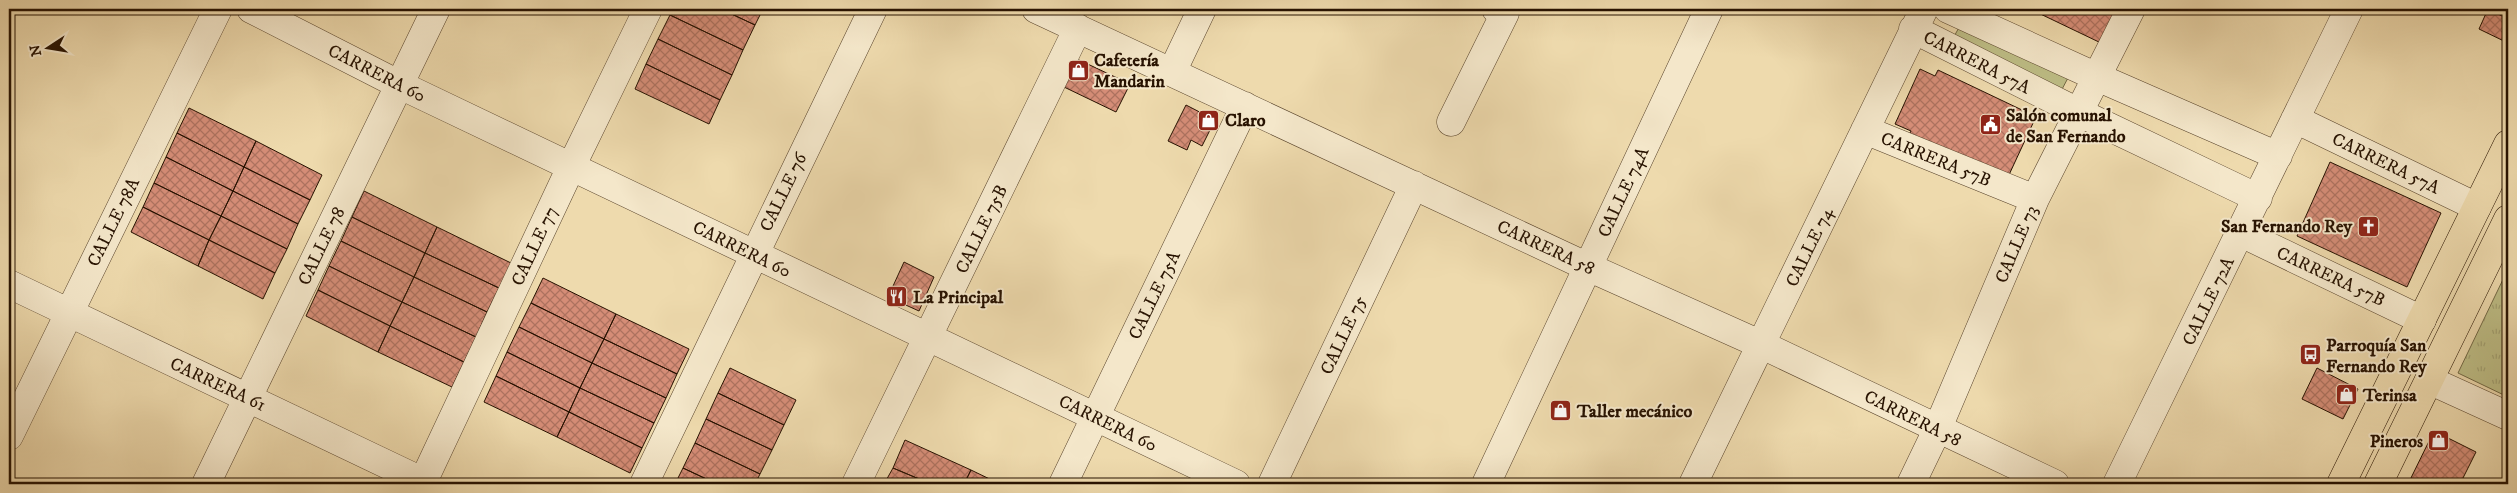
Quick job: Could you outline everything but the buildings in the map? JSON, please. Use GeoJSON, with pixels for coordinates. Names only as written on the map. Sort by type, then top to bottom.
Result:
{"type":"FeatureCollection","features":[{"type":"Feature","properties":{"kind":"main road"},"geometry":{"type":"LineString","coordinates":[[2341,484],[2508,144]]}},
{"type":"Feature","properties":{"kind":"main road"},"geometry":{"type":"LineString","coordinates":[[2378,484],[2508,218]]}},
{"type":"Feature","properties":{"kind":"street","name":"CALLE 78A"},"geometry":{"type":"LineString","coordinates":[[9,436],[218,9]]}},
{"type":"Feature","properties":{"kind":"street","name":"CARRERA 60"},"geometry":{"type":"LineString","coordinates":[[251,9],[398,84],[1236,484]]}},
{"type":"Feature","properties":{"kind":"street","name":"CALLE 78"},"geometry":{"type":"LineString","coordinates":[[206,484],[398,84],[436,9]]}},
{"type":"Feature","properties":{"kind":"street","name":"CALLE 77"},"geometry":{"type":"LineString","coordinates":[[424,484],[571,166],[648,9]]}},
{"type":"Feature","properties":{"kind":"street","name":"CALLE 76"},"geometry":{"type":"LineString","coordinates":[[644,484],[753,254],[873,9]]}},
{"type":"Feature","properties":{"kind":"street","name":"CARRERA 58"},"geometry":{"type":"LineString","coordinates":[[1036,9],[1588,267],[1762,345],[1937,430],[2055,484]]}},
{"type":"Feature","properties":{"kind":"street"},"geometry":{"type":"LineString","coordinates":[[1172,72],[1202,9]]}},
{"type":"Feature","properties":{"kind":"street","name":"CALLE 74A"},"geometry":{"type":"LineString","coordinates":[[1486,484],[1709,9]]}},
{"type":"Feature","properties":{"kind":"street","name":"CARRERA 57A"},"geometry":{"type":"LineString","coordinates":[[1948,9],[2278,156]]}},
{"type":"Feature","properties":{"kind":"street","name":"CALLE 73"},"geometry":{"type":"LineString","coordinates":[[1911,484],[1937,430],[2035,199],[2131,9]]}},
{"type":"Feature","properties":{"kind":"street","name":"CALLE 72A"},"geometry":{"type":"LineString","coordinates":[[2117,484],[2349,9]]}},
{"type":"Feature","properties":{"kind":"street"},"geometry":{"type":"LineString","coordinates":[[1451,122],[1501,11]]}},
{"type":"Feature","properties":{"kind":"street","name":"CARRERA 57A"},"geometry":{"type":"LineString","coordinates":[[1918,19],[2078,112],[2258,198]]}},
{"type":"Feature","properties":{"kind":"street","name":"CALLE 74"},"geometry":{"type":"LineString","coordinates":[[1693,484],[1762,345],[1918,19]]}},
{"type":"Feature","properties":{"kind":"street","name":"CALLE 75B"},"geometry":{"type":"LineString","coordinates":[[856,484],[1078,28]]}},
{"type":"Feature","properties":{"kind":"street","name":"CALLE 75A"},"geometry":{"type":"LineString","coordinates":[[1064,484],[1245,106]]}},
{"type":"Feature","properties":{"kind":"street","name":"CARRERA 57A"},"geometry":{"type":"LineString","coordinates":[[2295,119],[2477,206]]}},
{"type":"Feature","properties":{"kind":"street","name":"CARRERA 57B"},"geometry":{"type":"LineString","coordinates":[[1865,130],[2035,199]]}},
{"type":"Feature","properties":{"kind":"street","name":"CALLE 75"},"geometry":{"type":"LineString","coordinates":[[1272,484],[1414,185]]}},
{"type":"Feature","properties":{"kind":"street","name":"CARRERA 57B"},"geometry":{"type":"LineString","coordinates":[[2241,233],[2422,320]]}},
{"type":"Feature","properties":{"kind":"street","name":"CARRERA 61"},"geometry":{"type":"LineString","coordinates":[[9,284],[424,484]]}},
{"type":"Feature","properties":{"kind":"street"},"geometry":{"type":"LineString","coordinates":[[2429,380],[2508,416]]}},
{"type":"Feature","properties":{"kind":"green space"},"geometry":{"type":"Polygon","coordinates":[[[1961,24],[2069,76],[2060,93],[1952,40],[1961,24]]]}},
{"type":"Feature","properties":{"kind":"green space"},"geometry":{"type":"Polygon","coordinates":[[[2508,269],[2508,397],[2458,373],[2508,269]]]}},
{"type":"Feature","properties":{"kind":"place","name":"Cafetería Mandarin"},"geometry":{"type":"Point","coordinates":[1078,70]}},
{"type":"Feature","properties":{"kind":"place","name":"Claro"},"geometry":{"type":"Point","coordinates":[1209,120]}},
{"type":"Feature","properties":{"kind":"place","name":"Salón comunal de San Fernando"},"geometry":{"type":"Point","coordinates":[1990,125]}},
{"type":"Feature","properties":{"kind":"place","name":"San Fernando Rey"},"geometry":{"type":"Point","coordinates":[2368,226]}},
{"type":"Feature","properties":{"kind":"place","name":"La Principal"},"geometry":{"type":"Point","coordinates":[897,297]}},
{"type":"Feature","properties":{"kind":"place","name":"Parroquía San Fernando Rey"},"geometry":{"type":"Point","coordinates":[2310,355]}},
{"type":"Feature","properties":{"kind":"place","name":"Terinsa"},"geometry":{"type":"Point","coordinates":[2347,395]}},
{"type":"Feature","properties":{"kind":"place","name":"Taller mecánico"},"geometry":{"type":"Point","coordinates":[1561,411]}},
{"type":"Feature","properties":{"kind":"place","name":"Pineros"},"geometry":{"type":"Point","coordinates":[2439,441]}}]}
